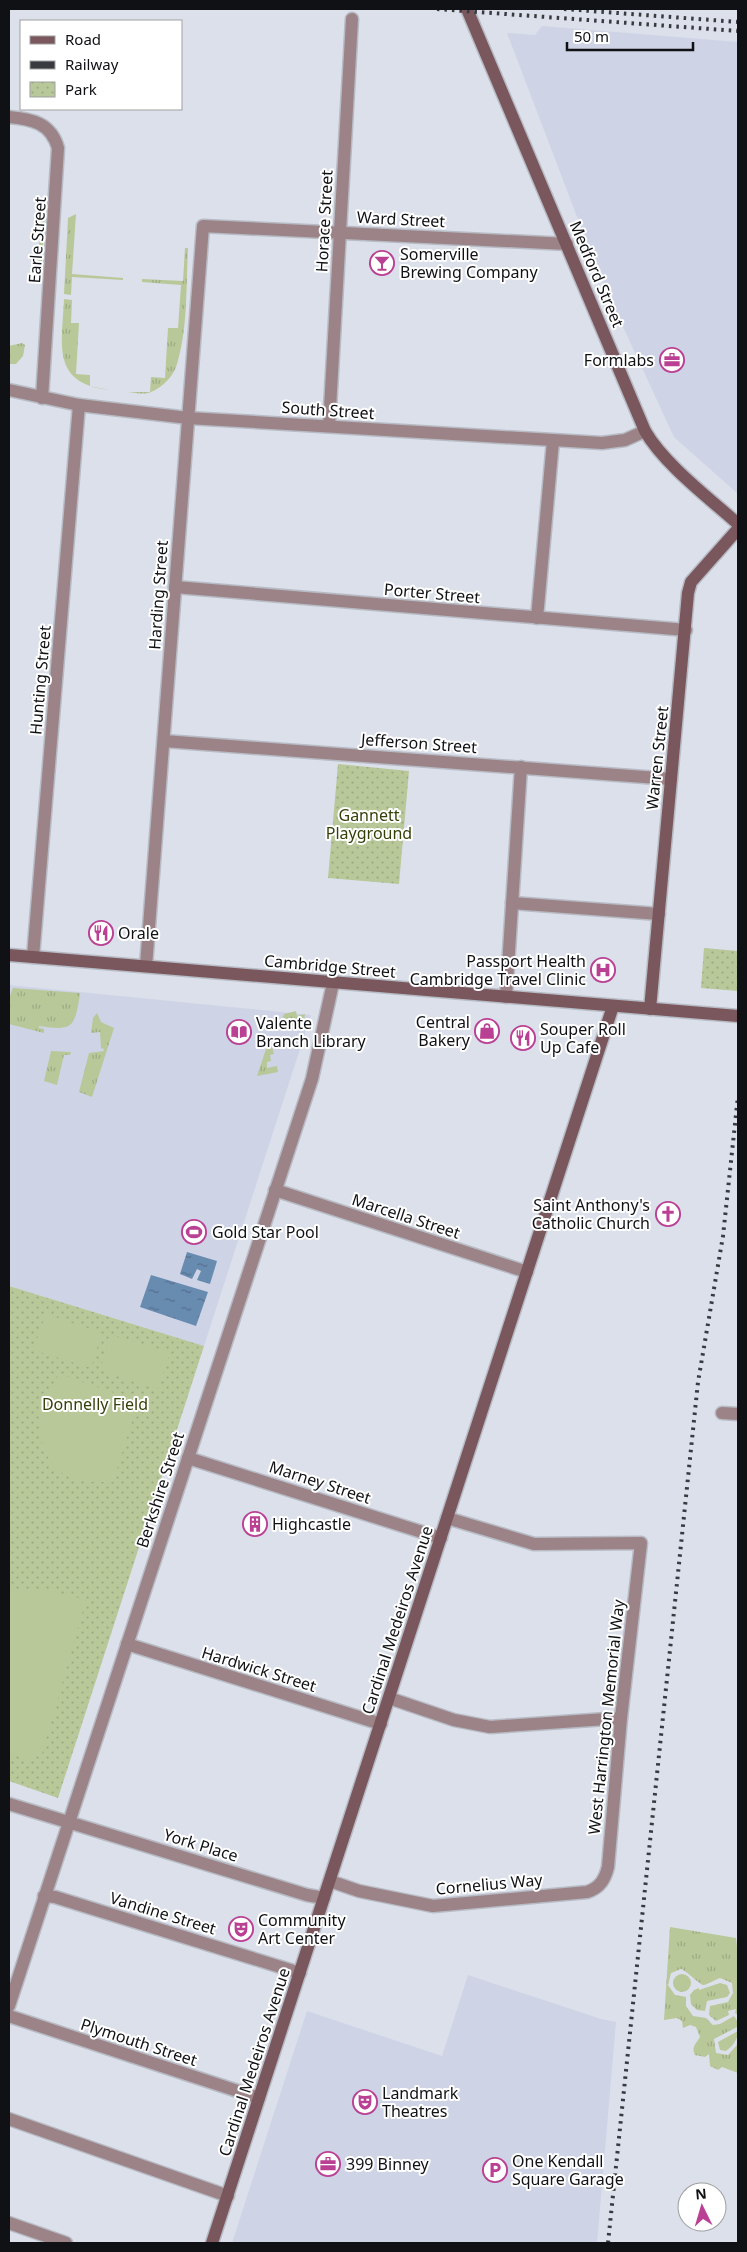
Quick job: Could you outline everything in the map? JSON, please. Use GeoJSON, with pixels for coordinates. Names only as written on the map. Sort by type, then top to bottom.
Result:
{"type":"FeatureCollection","features":[{"type":"Feature","properties":{"kind":"main road","name":"Medford Street"},"geometry":{"type":"LineString","coordinates":[[466,9],[650,441],[674,466],[738,524]]}},
{"type":"Feature","properties":{"kind":"main road","name":"Warren Street"},"geometry":{"type":"LineString","coordinates":[[650,1009],[688,594],[691,582],[738,529]]}},
{"type":"Feature","properties":{"kind":"main road","name":"Cambridge Street"},"geometry":{"type":"LineString","coordinates":[[9,954],[738,1016]]}},
{"type":"Feature","properties":{"kind":"main road","name":"Cardinal Medeiros Avenue"},"geometry":{"type":"LineString","coordinates":[[212,2243],[613,1006]]}},
{"type":"Feature","properties":{"kind":"street","name":"Horace Street"},"geometry":{"type":"LineString","coordinates":[[329,426],[352,19]]}},
{"type":"Feature","properties":{"kind":"street","name":"Earle Street"},"geometry":{"type":"LineString","coordinates":[[9,117],[29,119],[42,125],[53,135],[58,148],[42,398]]}},
{"type":"Feature","properties":{"kind":"street","name":"Ward Street"},"geometry":{"type":"LineString","coordinates":[[203,226],[567,244]]}},
{"type":"Feature","properties":{"kind":"street","name":"Harding Street"},"geometry":{"type":"LineString","coordinates":[[146,966],[203,226]]}},
{"type":"Feature","properties":{"kind":"street","name":"South Street"},"geometry":{"type":"LineString","coordinates":[[9,390],[79,405],[188,418],[552,441],[614,443],[645,431]]}},
{"type":"Feature","properties":{"kind":"street","name":"Hunting Street"},"geometry":{"type":"LineString","coordinates":[[33,957],[79,405]]}},
{"type":"Feature","properties":{"kind":"street"},"geometry":{"type":"LineString","coordinates":[[537,618],[552,441]]}},
{"type":"Feature","properties":{"kind":"street","name":"Porter Street"},"geometry":{"type":"LineString","coordinates":[[175,588],[686,630]]}},
{"type":"Feature","properties":{"kind":"street","name":"Jefferson Street"},"geometry":{"type":"LineString","coordinates":[[164,741],[671,779]]}},
{"type":"Feature","properties":{"kind":"street"},"geometry":{"type":"LineString","coordinates":[[506,997],[521,767]]}},
{"type":"Feature","properties":{"kind":"street"},"geometry":{"type":"LineString","coordinates":[[512,903],[658,914]]}},
{"type":"Feature","properties":{"kind":"street","name":"Berkshire Street"},"geometry":{"type":"LineString","coordinates":[[9,2006],[312,1079],[333,983]]}},
{"type":"Feature","properties":{"kind":"street","name":"Marcella Street"},"geometry":{"type":"LineString","coordinates":[[275,1190],[527,1272]]}},
{"type":"Feature","properties":{"kind":"street"},"geometry":{"type":"LineString","coordinates":[[722,1413],[738,1414]]}},
{"type":"Feature","properties":{"kind":"street","name":"Marney Street"},"geometry":{"type":"LineString","coordinates":[[188,1458],[441,1538]]}},
{"type":"Feature","properties":{"kind":"street","name":"West Harrington Memorial Way"},"geometry":{"type":"LineString","coordinates":[[447,1518],[534,1544],[641,1543],[621,1718],[608,1867],[605,1878],[594,1890]]}},
{"type":"Feature","properties":{"kind":"street","name":"Hardwick Street"},"geometry":{"type":"LineString","coordinates":[[127,1644],[381,1724]]}},
{"type":"Feature","properties":{"kind":"street"},"geometry":{"type":"LineString","coordinates":[[389,1698],[454,1720],[490,1727],[528,1726],[615,1717],[621,1718]]}},
{"type":"Feature","properties":{"kind":"street","name":"York Place"},"geometry":{"type":"LineString","coordinates":[[9,1804],[324,1898]]}},
{"type":"Feature","properties":{"kind":"street","name":"Cornelius Way"},"geometry":{"type":"LineString","coordinates":[[330,1881],[359,1891],[433,1906],[594,1890]]}},
{"type":"Feature","properties":{"kind":"street","name":"Vandine Street"},"geometry":{"type":"LineString","coordinates":[[44,1896],[55,1897],[300,1973]]}},
{"type":"Feature","properties":{"kind":"street","name":"Plymouth Street"},"geometry":{"type":"LineString","coordinates":[[9,2016],[259,2098]]}},
{"type":"Feature","properties":{"kind":"street"},"geometry":{"type":"LineString","coordinates":[[9,2119],[228,2196]]}},
{"type":"Feature","properties":{"kind":"street"},"geometry":{"type":"LineString","coordinates":[[9,2223],[66,2243]]}},
{"type":"Feature","properties":{"kind":"shaded area"},"geometry":{"type":"Polygon","coordinates":[[[542,26],[738,42],[738,494],[674,437],[600,277],[507,33],[535,35],[542,26]]]}},
{"type":"Feature","properties":{"kind":"shaded area"},"geometry":{"type":"Polygon","coordinates":[[[9,985],[311,1015],[204,1346],[9,1286],[9,985]]]}},
{"type":"Feature","properties":{"kind":"shaded area"},"geometry":{"type":"Polygon","coordinates":[[[468,1975],[601,2019],[616,2022],[597,2243],[232,2243],[307,2011],[442,2056],[468,1975]]]}},
{"type":"Feature","properties":{"kind":"green space"},"geometry":{"type":"Polygon","coordinates":[[[41,213],[45,214],[41,274],[37,274],[41,213]]]}},
{"type":"Feature","properties":{"kind":"green space"},"geometry":{"type":"Polygon","coordinates":[[[76,214],[72,274],[123,278],[123,280],[72,277],[71,295],[64,294],[68,218],[76,214]]]}},
{"type":"Feature","properties":{"kind":"green space"},"geometry":{"type":"Polygon","coordinates":[[[185,248],[188,248],[185,321],[177,364],[167,381],[155,390],[149,393],[128,392],[150,392],[151,377],[165,378],[168,328],[178,328],[181,285],[142,282],[142,279],[183,281],[185,248]]]}},
{"type":"Feature","properties":{"kind":"green space"},"geometry":{"type":"Polygon","coordinates":[[[64,299],[72,300],[71,323],[79,323],[76,374],[90,375],[90,386],[77,379],[69,370],[64,359],[62,332],[64,299]]]}},
{"type":"Feature","properties":{"kind":"green space"},"geometry":{"type":"Polygon","coordinates":[[[22,343],[25,345],[23,356],[16,364],[9,364],[9,346],[22,343]]]}},
{"type":"Feature","properties":{"kind":"green space","name":"Gannett Playground"},"geometry":{"type":"Polygon","coordinates":[[[338,764],[409,771],[399,884],[328,878],[338,764]]]}},
{"type":"Feature","properties":{"kind":"green space"},"geometry":{"type":"Polygon","coordinates":[[[704,948],[738,951],[738,991],[701,988],[704,948]]]}},
{"type":"Feature","properties":{"kind":"green space"},"geometry":{"type":"Polygon","coordinates":[[[13,988],[80,993],[74,1020],[66,1027],[39,1026],[39,1028],[44,1029],[44,1033],[9,1024],[9,998],[13,988]]]}},
{"type":"Feature","properties":{"kind":"green space"},"geometry":{"type":"Polygon","coordinates":[[[296,1011],[297,1016],[305,1014],[302,1030],[298,1030],[296,1024],[279,1029],[284,1014],[296,1011]]]}},
{"type":"Feature","properties":{"kind":"green space"},"geometry":{"type":"Polygon","coordinates":[[[97,1013],[101,1022],[114,1028],[92,1097],[79,1092],[89,1053],[104,1051],[103,1048],[101,1049],[100,1032],[91,1033],[93,1018],[97,1013]]]}},
{"type":"Feature","properties":{"kind":"green space"},"geometry":{"type":"Polygon","coordinates":[[[272,1047],[274,1054],[270,1055],[271,1061],[267,1062],[267,1068],[277,1066],[278,1072],[257,1076],[266,1049],[272,1047]]]}},
{"type":"Feature","properties":{"kind":"green space"},"geometry":{"type":"Polygon","coordinates":[[[51,1051],[71,1052],[70,1055],[64,1055],[57,1085],[44,1081],[51,1051]]]}},
{"type":"Feature","properties":{"kind":"green space","name":"Donnelly Field"},"geometry":{"type":"Polygon","coordinates":[[[9,1286],[204,1346],[58,1798],[9,1781],[9,1286]]]}},
{"type":"Feature","properties":{"kind":"green space"},"geometry":{"type":"Polygon","coordinates":[[[46,1314],[102,1333],[91,1368],[33,1350],[46,1314]]]}},
{"type":"Feature","properties":{"kind":"green space"},"geometry":{"type":"Polygon","coordinates":[[[110,1335],[170,1352],[158,1390],[100,1370],[110,1335]]]}},
{"type":"Feature","properties":{"kind":"green space"},"geometry":{"type":"Polygon","coordinates":[[[59,1374],[117,1394],[132,1395],[140,1410],[132,1422],[113,1482],[88,1481],[69,1477],[60,1472],[50,1461],[41,1440],[39,1421],[44,1402],[59,1374]]]}},
{"type":"Feature","properties":{"kind":"green space"},"geometry":{"type":"Polygon","coordinates":[[[9,1591],[52,1591],[86,1600],[42,1754],[29,1760],[9,1753],[9,1591]]]}},
{"type":"Feature","properties":{"kind":"green space"},"geometry":{"type":"Polygon","coordinates":[[[670,1927],[736,1938],[738,1955],[738,2015],[735,2013],[736,2009],[728,2011],[729,2015],[716,2021],[709,2015],[710,2006],[728,2002],[733,1993],[732,1983],[720,1978],[702,1985],[681,1969],[671,1973],[668,1985],[675,1995],[686,1997],[686,2006],[693,2016],[706,2018],[713,2025],[720,2024],[734,2016],[738,2022],[737,2027],[714,2039],[716,2053],[728,2055],[738,2044],[738,2073],[722,2067],[718,2070],[710,2066],[709,2054],[705,2057],[695,2055],[694,2048],[700,2037],[696,2027],[690,2025],[683,2028],[682,2021],[677,2018],[664,2020],[670,1927]]]}},
{"type":"Feature","properties":{"kind":"green space"},"geometry":{"type":"Polygon","coordinates":[[[682,1974],[688,1977],[691,1983],[688,1989],[682,1992],[676,1989],[673,1983],[676,1977],[682,1974]]]}},
{"type":"Feature","properties":{"kind":"green space"},"geometry":{"type":"Polygon","coordinates":[[[720,1983],[727,1985],[730,1993],[727,1997],[707,2001],[705,2011],[697,2010],[691,2004],[690,1995],[694,1990],[720,1983]]]}},
{"type":"Feature","properties":{"kind":"green space"},"geometry":{"type":"Polygon","coordinates":[[[738,2031],[736,2040],[731,2047],[726,2051],[720,2050],[718,2042],[738,2031]]]}},
{"type":"Feature","properties":{"kind":"water"},"geometry":{"type":"Polygon","coordinates":[[[187,1252],[217,1261],[210,1284],[197,1280],[201,1271],[197,1269],[192,1279],[180,1274],[187,1252]]]}},
{"type":"Feature","properties":{"kind":"water"},"geometry":{"type":"Polygon","coordinates":[[[151,1275],[208,1292],[196,1326],[140,1307],[151,1275]]]}},
{"type":"Feature","properties":{"kind":"railway"},"geometry":{"type":"LineString","coordinates":[[437,9],[738,31]]}},
{"type":"Feature","properties":{"kind":"railway"},"geometry":{"type":"LineString","coordinates":[[564,9],[738,22]]}},
{"type":"Feature","properties":{"kind":"railway"},"geometry":{"type":"LineString","coordinates":[[608,2243],[698,1382],[723,1236],[738,1096]]}},
{"type":"Feature","properties":{"kind":"place","name":"Somerville Brewing Company"},"geometry":{"type":"Point","coordinates":[382,263]}},
{"type":"Feature","properties":{"kind":"place","name":"Formlabs"},"geometry":{"type":"Point","coordinates":[672,360]}},
{"type":"Feature","properties":{"kind":"place","name":"Orale"},"geometry":{"type":"Point","coordinates":[101,933]}},
{"type":"Feature","properties":{"kind":"place","name":"Passport Health Cambridge Travel Clinic"},"geometry":{"type":"Point","coordinates":[603,970]}},
{"type":"Feature","properties":{"kind":"place","name":"Central Bakery"},"geometry":{"type":"Point","coordinates":[487,1031]}},
{"type":"Feature","properties":{"kind":"place","name":"Valente Branch Library"},"geometry":{"type":"Point","coordinates":[239,1032]}},
{"type":"Feature","properties":{"kind":"place","name":"Souper Roll Up Cafe"},"geometry":{"type":"Point","coordinates":[523,1038]}},
{"type":"Feature","properties":{"kind":"place","name":"Saint Anthony's Catholic Church"},"geometry":{"type":"Point","coordinates":[668,1214]}},
{"type":"Feature","properties":{"kind":"place","name":"Gold Star Pool"},"geometry":{"type":"Point","coordinates":[194,1232]}},
{"type":"Feature","properties":{"kind":"place","name":"Highcastle"},"geometry":{"type":"Point","coordinates":[255,1524]}},
{"type":"Feature","properties":{"kind":"place","name":"Community Art Center"},"geometry":{"type":"Point","coordinates":[241,1929]}},
{"type":"Feature","properties":{"kind":"place","name":"Landmark Theatres"},"geometry":{"type":"Point","coordinates":[365,2102]}},
{"type":"Feature","properties":{"kind":"place","name":"399 Binney"},"geometry":{"type":"Point","coordinates":[328,2164]}},
{"type":"Feature","properties":{"kind":"place","name":"One Kendall Square Garage"},"geometry":{"type":"Point","coordinates":[495,2170]}}]}
